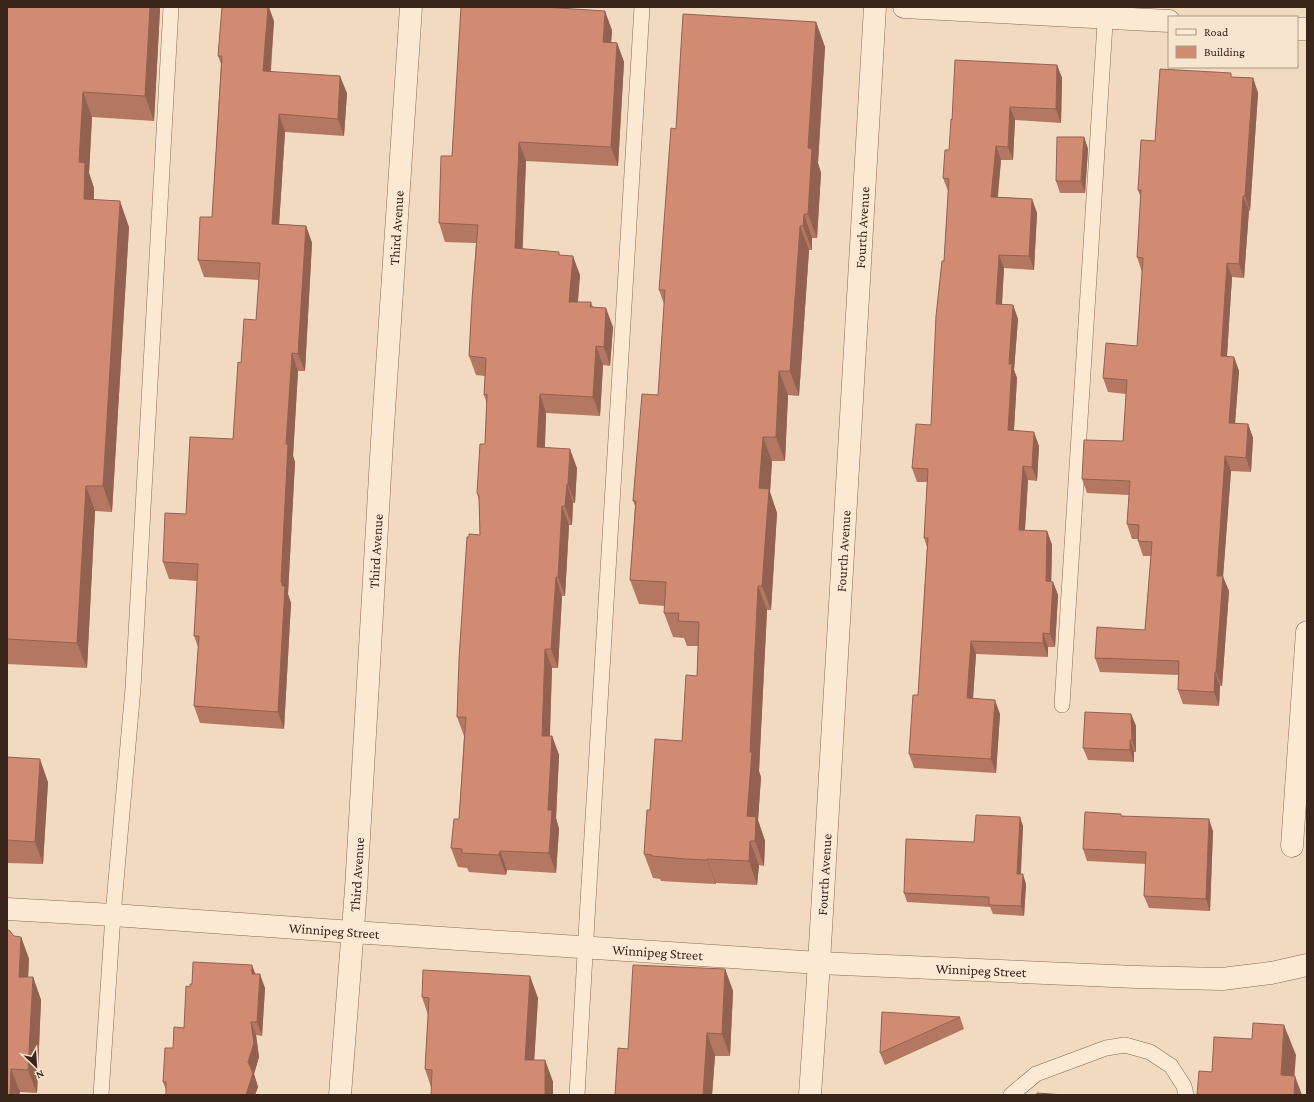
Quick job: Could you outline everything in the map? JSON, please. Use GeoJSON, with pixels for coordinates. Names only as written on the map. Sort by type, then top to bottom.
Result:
{"type":"FeatureCollection","features":[{"type":"Feature","properties":{"kind":"street","name":"Third Avenue"},"geometry":{"type":"LineString","coordinates":[[340,1095],[353,932],[382,448],[411,7]]}},
{"type":"Feature","properties":{"kind":"street","name":"Fourth Avenue"},"geometry":{"type":"LineString","coordinates":[[810,1095],[875,7]]}},
{"type":"Feature","properties":{"kind":"street"},"geometry":{"type":"LineString","coordinates":[[904,7],[1105,12],[1168,20]]}},
{"type":"Feature","properties":{"kind":"street"},"geometry":{"type":"LineString","coordinates":[[1292,846],[1307,632]]}},
{"type":"Feature","properties":{"kind":"street","name":"Winnipeg Street"},"geometry":{"type":"LineString","coordinates":[[7,909],[819,963],[1128,977],[1222,979],[1271,973],[1307,965]]}},
{"type":"Feature","properties":{"kind":"lane"},"geometry":{"type":"LineString","coordinates":[[101,1095],[113,915],[133,688],[171,7]]}},
{"type":"Feature","properties":{"kind":"lane"},"geometry":{"type":"LineString","coordinates":[[577,1095],[642,7]]}},
{"type":"Feature","properties":{"kind":"lane"},"geometry":{"type":"LineString","coordinates":[[1062,705],[1105,12]]}},
{"type":"Feature","properties":{"kind":"lane"},"geometry":{"type":"LineString","coordinates":[[1011,1095],[1036,1074],[1106,1048],[1125,1045],[1150,1052],[1171,1066],[1184,1086],[1186,1095]]}},
{"type":"Feature","properties":{"kind":"building"},"geometry":{"type":"Polygon","coordinates":[[[7,7],[150,7],[145,96],[83,92],[79,162],[85,163],[84,199],[120,201],[103,486],[86,486],[77,643],[7,639],[7,7]]]}},
{"type":"Feature","properties":{"kind":"building"},"geometry":{"type":"Polygon","coordinates":[[[222,7],[268,7],[263,71],[340,76],[338,119],[279,114],[272,224],[306,226],[298,354],[292,353],[286,444],[288,444],[281,582],[282,586],[285,586],[278,712],[194,706],[199,636],[194,636],[198,564],[163,562],[165,513],[186,514],[190,437],[233,439],[238,362],[241,363],[244,319],[256,320],[260,263],[198,260],[200,217],[212,217],[222,56],[218,56],[222,7]]]}},
{"type":"Feature","properties":{"kind":"building"},"geometry":{"type":"Polygon","coordinates":[[[461,7],[542,7],[605,11],[603,42],[617,43],[611,147],[519,142],[515,248],[559,252],[559,255],[573,256],[569,302],[591,302],[590,307],[606,308],[604,347],[596,346],[593,397],[540,394],[537,447],[570,449],[565,506],[562,506],[558,577],[556,577],[551,649],[545,649],[542,736],[552,736],[548,810],[552,810],[549,853],[500,851],[499,855],[462,853],[462,849],[451,848],[454,819],[459,819],[466,717],[457,717],[459,659],[467,537],[469,537],[469,534],[480,535],[479,496],[477,493],[480,444],[485,444],[487,394],[484,395],[486,358],[469,356],[478,225],[439,223],[441,156],[452,156],[461,7]]]}},
{"type":"Feature","properties":{"kind":"building"},"geometry":{"type":"Polygon","coordinates":[[[683,14],[816,22],[808,148],[812,149],[808,214],[804,214],[803,226],[800,226],[790,371],[779,371],[776,437],[763,437],[759,488],[769,489],[762,586],[758,586],[750,752],[752,752],[747,816],[756,817],[755,841],[750,841],[749,861],[686,859],[644,854],[647,810],[650,810],[655,739],[682,741],[686,675],[697,676],[699,622],[678,621],[679,613],[664,613],[666,582],[630,580],[636,501],[633,501],[642,394],[658,395],[665,290],[659,290],[671,128],[676,129],[683,14]]]}},
{"type":"Feature","properties":{"kind":"building"},"geometry":{"type":"Polygon","coordinates":[[[955,60],[1057,65],[1056,109],[1010,107],[1008,147],[996,146],[991,197],[1032,199],[1029,256],[999,255],[996,304],[1013,305],[1009,364],[1012,364],[1008,430],[1034,432],[1032,467],[1023,466],[1019,530],[1047,531],[1046,581],[1053,582],[1050,634],[1043,633],[1043,643],[971,641],[967,698],[995,700],[991,759],[909,754],[913,695],[918,695],[928,538],[924,538],[928,469],[912,468],[916,424],[931,425],[936,316],[942,261],[944,261],[949,179],[943,178],[945,150],[949,150],[955,60]]]}},
{"type":"Feature","properties":{"kind":"building"},"geometry":{"type":"Polygon","coordinates":[[[1160,69],[1231,73],[1231,77],[1253,78],[1239,264],[1227,263],[1221,356],[1234,357],[1229,423],[1248,424],[1246,458],[1225,456],[1217,576],[1223,576],[1214,692],[1178,690],[1179,661],[1095,658],[1097,627],[1145,630],[1152,542],[1138,541],[1139,525],[1127,524],[1130,481],[1082,479],[1084,440],[1123,441],[1127,380],[1103,378],[1106,343],[1137,346],[1143,258],[1137,257],[1141,190],[1138,190],[1141,140],[1155,141],[1160,69]]]}},
{"type":"Feature","properties":{"kind":"building"},"geometry":{"type":"Polygon","coordinates":[[[1057,137],[1084,137],[1081,181],[1056,181],[1057,137]]]}},
{"type":"Feature","properties":{"kind":"building"},"geometry":{"type":"Polygon","coordinates":[[[1085,712],[1131,714],[1132,740],[1130,740],[1130,750],[1083,748],[1085,712]]]}},
{"type":"Feature","properties":{"kind":"building"},"geometry":{"type":"Polygon","coordinates":[[[7,757],[40,759],[35,842],[7,840],[7,757]]]}},
{"type":"Feature","properties":{"kind":"building"},"geometry":{"type":"Polygon","coordinates":[[[1085,812],[1121,814],[1121,816],[1209,819],[1206,899],[1144,896],[1146,852],[1083,849],[1085,812]]]}},
{"type":"Feature","properties":{"kind":"building"},"geometry":{"type":"Polygon","coordinates":[[[976,815],[1020,817],[1017,874],[1023,874],[1021,906],[989,905],[989,897],[904,893],[906,839],[974,842],[976,815]]]}},
{"type":"Feature","properties":{"kind":"building"},"geometry":{"type":"Polygon","coordinates":[[[7,930],[9,930],[14,936],[21,937],[19,977],[33,977],[28,1070],[11,1069],[10,1095],[7,1095],[7,930]]]}},
{"type":"Feature","properties":{"kind":"building"},"geometry":{"type":"Polygon","coordinates":[[[193,962],[252,965],[252,974],[260,974],[257,1022],[251,1022],[254,1043],[248,1062],[253,1073],[246,1095],[166,1095],[166,1082],[163,1082],[165,1048],[173,1048],[174,1027],[184,1028],[186,986],[190,987],[190,984],[192,984],[193,962]]]}},
{"type":"Feature","properties":{"kind":"building"},"geometry":{"type":"Polygon","coordinates":[[[633,965],[725,969],[722,1034],[707,1033],[703,1095],[615,1095],[618,1048],[628,1049],[633,965]]]}},
{"type":"Feature","properties":{"kind":"building"},"geometry":{"type":"Polygon","coordinates":[[[423,970],[530,976],[525,1060],[545,1060],[545,1095],[431,1095],[432,1070],[425,1069],[429,998],[422,997],[423,970]]]}},
{"type":"Feature","properties":{"kind":"building"},"geometry":{"type":"Polygon","coordinates":[[[882,1012],[960,1017],[880,1053],[882,1012]]]}},
{"type":"Feature","properties":{"kind":"building"},"geometry":{"type":"Polygon","coordinates":[[[1253,1023],[1284,1025],[1281,1075],[1295,1076],[1294,1095],[1197,1095],[1199,1071],[1212,1072],[1214,1037],[1252,1039],[1253,1023]]]}},
{"type":"Feature","properties":{"kind":"building"},"geometry":{"type":"Polygon","coordinates":[[[1037,1093],[1065,1095],[1036,1095],[1037,1093]]]}}]}
